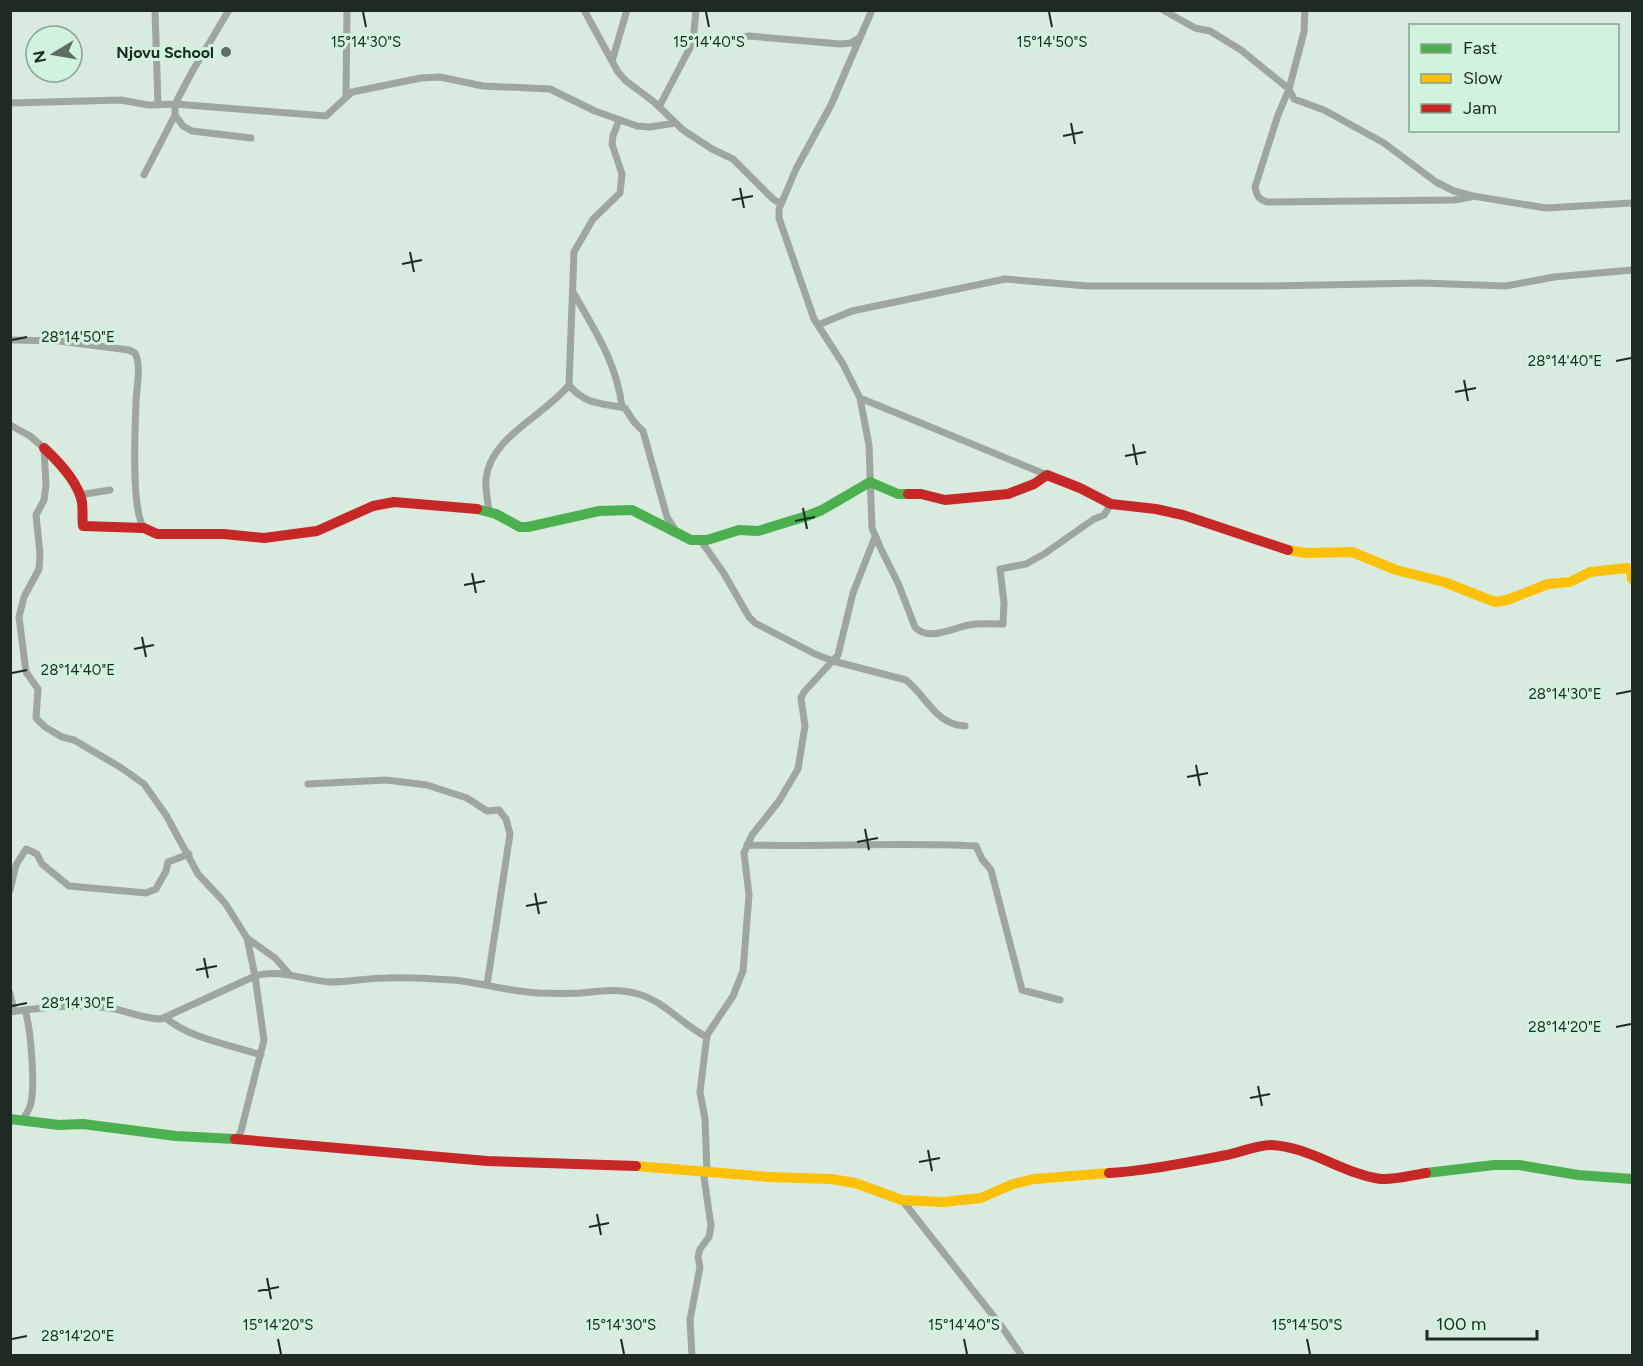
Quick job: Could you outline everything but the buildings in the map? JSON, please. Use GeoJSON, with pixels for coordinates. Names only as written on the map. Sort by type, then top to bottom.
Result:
{"type":"FeatureCollection","features":[{"type":"Feature","properties":{"kind":"street"},"geometry":{"type":"LineString","coordinates":[[155,10],[158,105]]}},
{"type":"Feature","properties":{"kind":"street"},"geometry":{"type":"LineString","coordinates":[[144,175],[175,115],[175,104],[229,10]]}},
{"type":"Feature","properties":{"kind":"street"},"geometry":{"type":"LineString","coordinates":[[346,96],[347,10]]}},
{"type":"Feature","properties":{"kind":"street"},"geometry":{"type":"LineString","coordinates":[[584,10],[612,62],[626,81],[675,123],[705,144],[733,159],[781,204]]}},
{"type":"Feature","properties":{"kind":"street"},"geometry":{"type":"LineString","coordinates":[[612,62],[627,10]]}},
{"type":"Feature","properties":{"kind":"street"},"geometry":{"type":"LineString","coordinates":[[659,107],[693,42],[696,10]]}},
{"type":"Feature","properties":{"kind":"street"},"geometry":{"type":"LineString","coordinates":[[1163,10],[1196,28],[1210,31],[1241,50],[1289,89],[1294,99],[1324,110],[1384,143],[1436,182],[1451,189],[1473,196],[1546,208],[1632,203]]}},
{"type":"Feature","properties":{"kind":"street"},"geometry":{"type":"LineString","coordinates":[[1305,10],[1304,32],[1289,89],[1278,115],[1255,187],[1261,200],[1454,200],[1473,196]]}},
{"type":"Feature","properties":{"kind":"street"},"geometry":{"type":"LineString","coordinates":[[869,12],[831,105],[796,169],[781,204],[779,218],[814,319],[843,364],[860,398],[869,445],[870,518],[875,537],[898,583],[915,627],[919,631],[931,634],[972,625],[1003,624],[1004,603],[999,569],[1026,564],[1044,554],[1094,519],[1104,515],[1111,504]]}},
{"type":"Feature","properties":{"kind":"street"},"geometry":{"type":"LineString","coordinates":[[693,42],[719,42],[749,36],[840,44],[851,43],[859,38]]}},
{"type":"Feature","properties":{"kind":"street"},"geometry":{"type":"LineString","coordinates":[[10,103],[111,100],[326,116],[346,96],[360,90],[421,78],[440,77],[483,86],[550,89],[595,111],[644,127],[675,123]]}},
{"type":"Feature","properties":{"kind":"street"},"geometry":{"type":"LineString","coordinates":[[175,115],[183,126],[192,131],[251,138]]}},
{"type":"Feature","properties":{"kind":"street"},"geometry":{"type":"LineString","coordinates":[[619,120],[612,144],[622,174],[620,193],[593,219],[579,242],[573,261],[569,385],[586,401],[626,408],[642,431],[667,517],[677,532]]}},
{"type":"Feature","properties":{"kind":"street"},"geometry":{"type":"LineString","coordinates":[[818,326],[852,311],[1005,279],[1088,286],[1421,283],[1506,286],[1554,277],[1632,270]]}},
{"type":"Feature","properties":{"kind":"street"},"geometry":{"type":"LineString","coordinates":[[572,291],[596,329],[617,380],[622,407]]}},
{"type":"Feature","properties":{"kind":"street"},"geometry":{"type":"LineString","coordinates":[[10,340],[59,341],[135,353],[138,364],[135,489],[138,516],[144,528]]}},
{"type":"Feature","properties":{"kind":"street"},"geometry":{"type":"LineString","coordinates":[[489,512],[485,481],[488,466],[496,452],[504,441],[526,425],[569,385]]}},
{"type":"Feature","properties":{"kind":"street"},"geometry":{"type":"LineString","coordinates":[[860,398],[1080,488],[1111,504],[1156,509],[1183,515],[1286,550],[1306,553],[1352,552],[1396,570],[1444,582],[1495,602],[1507,600],[1548,584],[1570,582],[1597,570],[1627,567],[1631,571],[1632,579]]}},
{"type":"Feature","properties":{"kind":"street"},"geometry":{"type":"LineString","coordinates":[[10,425],[30,436],[59,463],[82,502],[83,526],[144,528],[157,534],[224,534],[264,538],[317,531],[384,503],[452,506],[489,512],[520,527],[599,511],[632,510],[691,540],[701,541],[730,532],[758,531],[814,514],[870,482]]}},
{"type":"Feature","properties":{"kind":"street"},"geometry":{"type":"LineString","coordinates":[[44,448],[46,485],[44,500],[36,515],[39,569],[24,597],[19,617],[26,672],[38,689],[36,718],[45,727],[62,737],[74,740],[144,784],[166,815],[198,874],[225,903],[247,938],[264,1040],[237,1139]]}},
{"type":"Feature","properties":{"kind":"street"},"geometry":{"type":"LineString","coordinates":[[870,482],[898,494],[921,494],[945,500],[959,500],[1008,494],[1035,484],[1047,475]]}},
{"type":"Feature","properties":{"kind":"street"},"geometry":{"type":"LineString","coordinates":[[79,495],[110,490]]}},
{"type":"Feature","properties":{"kind":"street"},"geometry":{"type":"LineString","coordinates":[[692,1356],[690,1320],[700,1268],[698,1257],[700,1249],[709,1237],[711,1226],[704,1177],[707,1172],[705,1119],[700,1092],[707,1037],[733,996],[743,971],[749,896],[744,853],[758,827],[779,801],[798,769],[805,726],[801,698],[838,655],[853,593],[875,537]]}},
{"type":"Feature","properties":{"kind":"street"},"geometry":{"type":"LineString","coordinates":[[701,541],[755,623],[804,649],[833,661],[906,680],[939,717],[955,725],[965,726]]}},
{"type":"Feature","properties":{"kind":"street"},"geometry":{"type":"LineString","coordinates":[[308,784],[386,780],[427,786],[467,798],[487,811],[500,810],[506,819],[510,834],[487,985]]}},
{"type":"Feature","properties":{"kind":"street"},"geometry":{"type":"LineString","coordinates":[[747,845],[830,847],[946,844],[976,846],[982,859],[991,870],[1022,990],[1060,1000]]}},
{"type":"Feature","properties":{"kind":"street"},"geometry":{"type":"LineString","coordinates":[[10,890],[16,865],[26,849],[37,854],[42,864],[69,886],[146,893],[156,889],[166,871],[168,862],[189,854]]}},
{"type":"Feature","properties":{"kind":"street"},"geometry":{"type":"LineString","coordinates":[[247,938],[275,958],[290,975]]}},
{"type":"Feature","properties":{"kind":"street"},"geometry":{"type":"LineString","coordinates":[[10,993],[12,1011],[93,1007],[153,1019],[165,1018],[264,973],[326,981],[355,982],[394,978],[454,980],[521,992],[568,993],[614,989],[637,993],[653,999],[707,1037]]}},
{"type":"Feature","properties":{"kind":"street"},"geometry":{"type":"LineString","coordinates":[[23,1120],[31,1104],[32,1084],[30,1024],[25,1010]]}},
{"type":"Feature","properties":{"kind":"street"},"geometry":{"type":"LineString","coordinates":[[165,1018],[187,1031],[261,1055]]}},
{"type":"Feature","properties":{"kind":"street"},"geometry":{"type":"LineString","coordinates":[[10,1119],[59,1125],[83,1124],[176,1136],[237,1139],[487,1161],[588,1164],[769,1177],[831,1179],[855,1183],[902,1200],[970,1200],[1023,1181],[1129,1173],[1268,1145],[1281,1146],[1324,1158],[1353,1171],[1382,1179],[1494,1165],[1520,1165],[1578,1175],[1632,1179]]}},
{"type":"Feature","properties":{"kind":"street"},"geometry":{"type":"LineString","coordinates":[[902,1200],[1002,1327],[1022,1356]]}},
{"type":"Feature","properties":{"kind":"traffic: fast"},"geometry":{"type":"LineString","coordinates":[[477,509],[496,514],[520,527],[599,511],[632,510],[691,540],[707,540],[739,530],[758,531],[807,516],[822,510],[870,482],[898,494],[908,494]]}},
{"type":"Feature","properties":{"kind":"traffic: fast"},"geometry":{"type":"LineString","coordinates":[[10,1119],[59,1125],[83,1124],[176,1136],[235,1139]]}},
{"type":"Feature","properties":{"kind":"traffic: fast"},"geometry":{"type":"LineString","coordinates":[[1426,1173],[1494,1165],[1519,1165],[1578,1175],[1632,1179]]}},
{"type":"Feature","properties":{"kind":"traffic: slow"},"geometry":{"type":"LineString","coordinates":[[1288,550],[1306,553],[1352,552],[1396,570],[1444,582],[1495,602],[1507,600],[1548,584],[1570,582],[1590,572],[1627,568],[1631,571],[1632,579]]}},
{"type":"Feature","properties":{"kind":"traffic: slow"},"geometry":{"type":"LineString","coordinates":[[636,1166],[769,1177],[831,1179],[855,1183],[902,1200],[943,1202],[981,1198],[1013,1184],[1034,1179],[1109,1173]]}},
{"type":"Feature","properties":{"kind":"traffic: jam"},"geometry":{"type":"LineString","coordinates":[[44,448],[72,480],[80,494],[83,526],[144,528],[157,534],[224,534],[264,538],[317,531],[373,506],[394,502],[477,509]]}},
{"type":"Feature","properties":{"kind":"traffic: jam"},"geometry":{"type":"LineString","coordinates":[[908,494],[921,494],[945,500],[1008,494],[1034,484],[1047,475],[1111,504],[1156,509],[1183,515],[1288,550]]}},
{"type":"Feature","properties":{"kind":"traffic: jam"},"geometry":{"type":"LineString","coordinates":[[235,1139],[487,1161],[636,1166]]}},
{"type":"Feature","properties":{"kind":"traffic: jam"},"geometry":{"type":"LineString","coordinates":[[1109,1173],[1168,1166],[1266,1145],[1300,1150],[1353,1172],[1381,1179],[1426,1173]]}},
{"type":"Feature","properties":{"kind":"place","name":"Njovu School"},"geometry":{"type":"Point","coordinates":[226,52]}}]}
